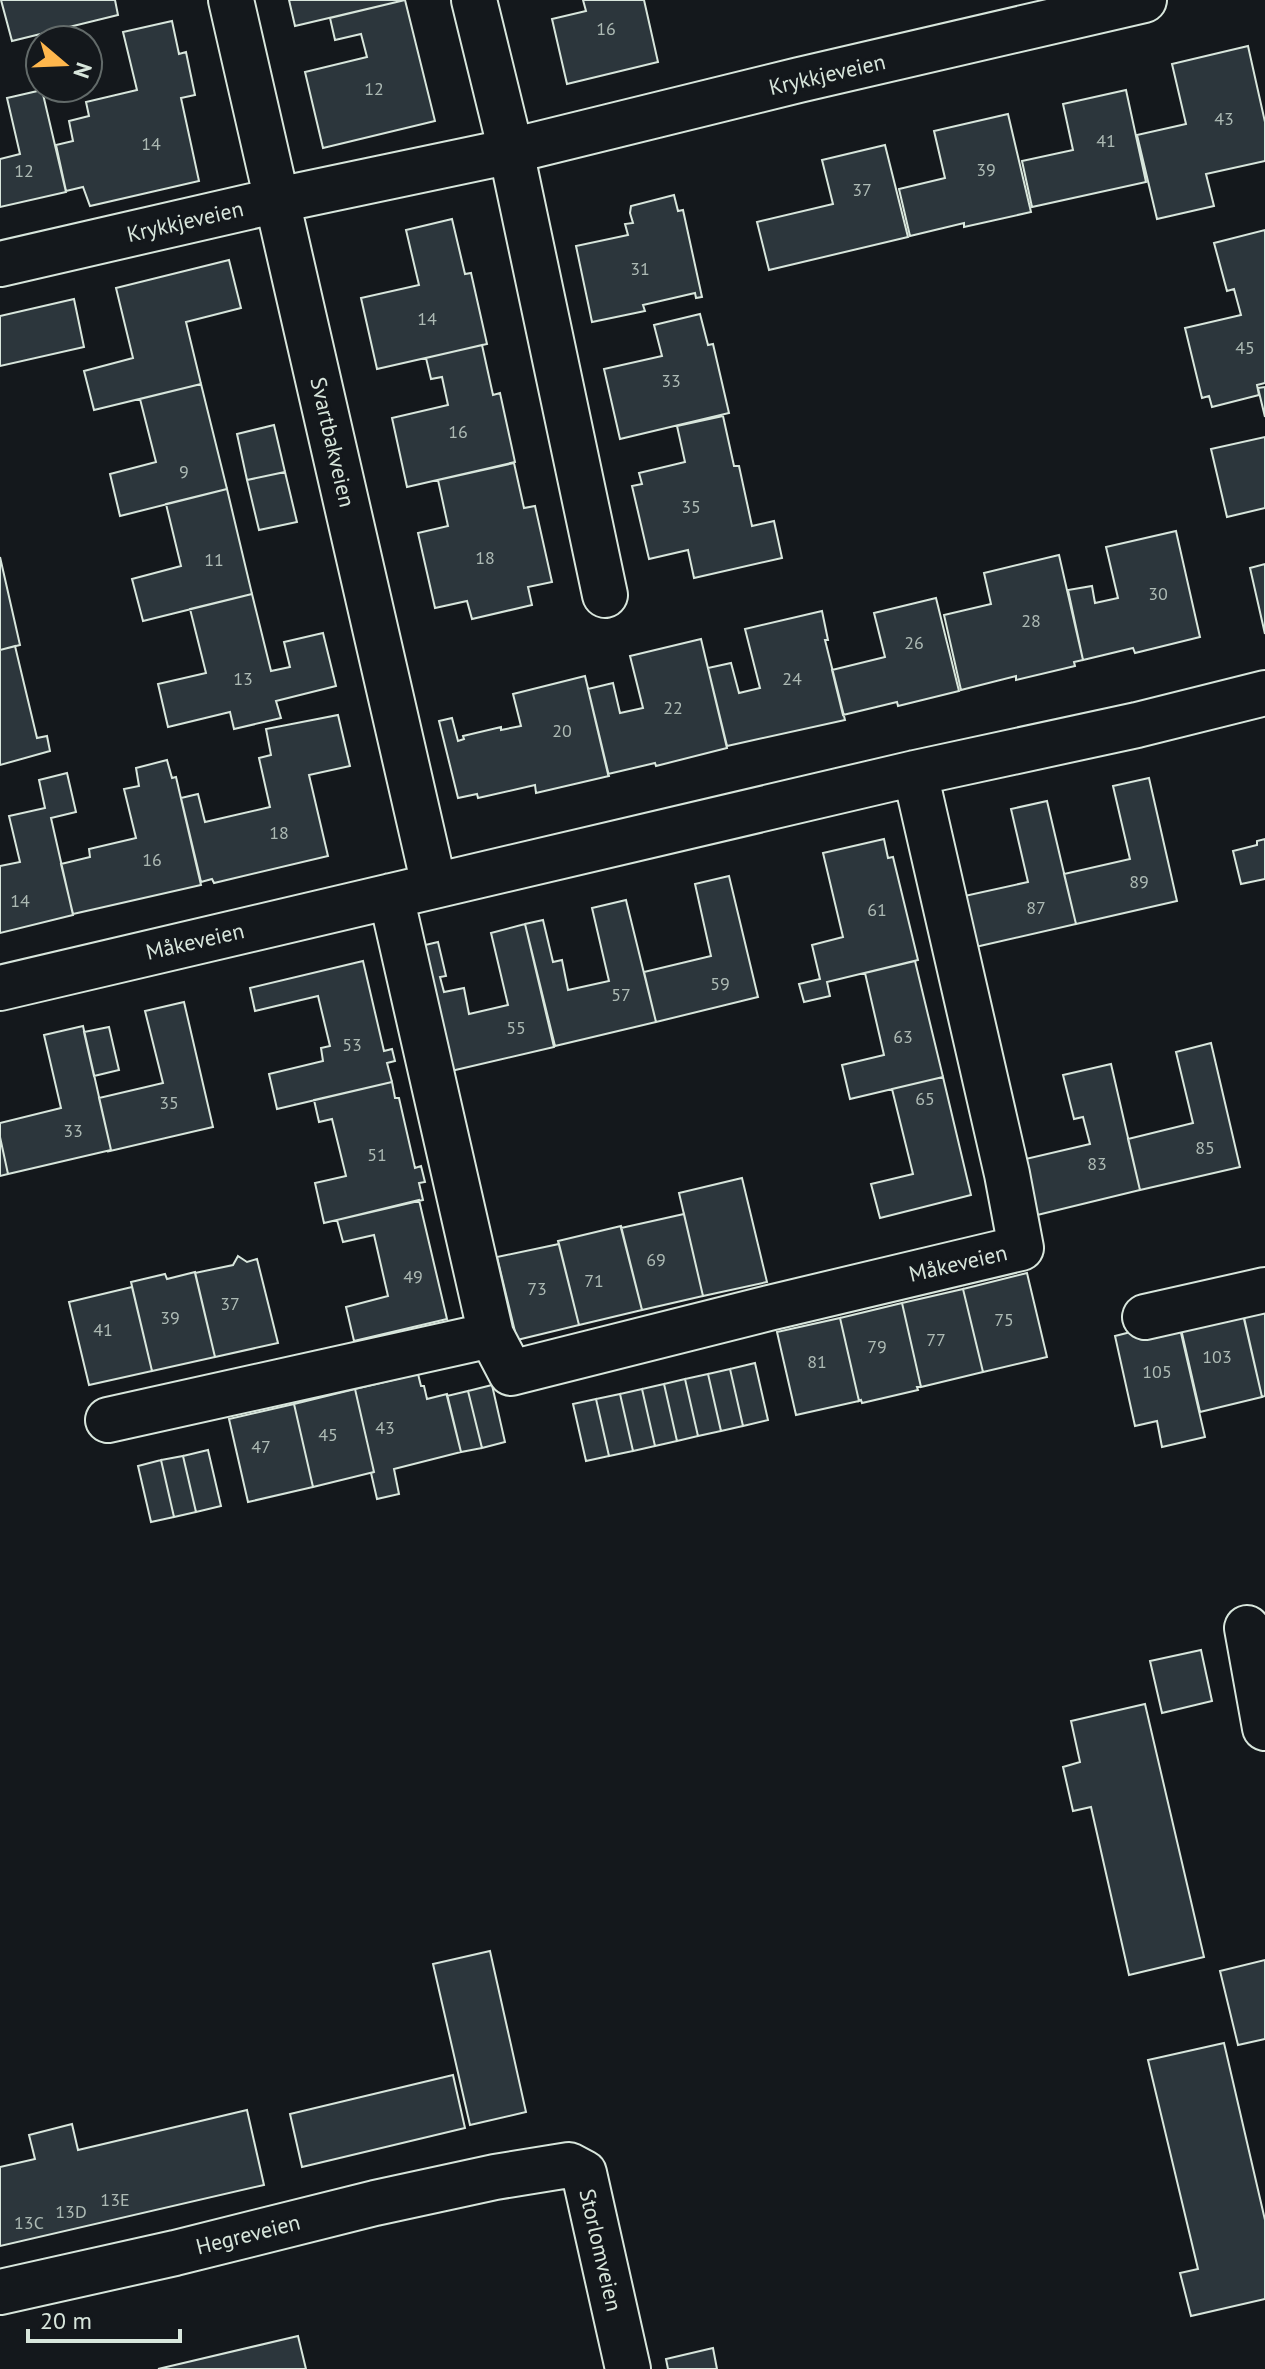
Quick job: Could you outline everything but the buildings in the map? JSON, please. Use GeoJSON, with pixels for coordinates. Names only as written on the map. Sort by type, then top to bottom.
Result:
{"type":"FeatureCollection","features":[{"type":"Feature","properties":{"kind":"street","name":"Svartbakveien"},"geometry":{"type":"LineString","coordinates":[[231,0],[434,885]]}},
{"type":"Feature","properties":{"kind":"street"},"geometry":{"type":"LineString","coordinates":[[474,0],[511,151],[605,595]]}},
{"type":"Feature","properties":{"kind":"street","name":"Krykkjeveien"},"geometry":{"type":"LineString","coordinates":[[0,264],[278,200],[511,151],[814,76],[1144,0]]}},
{"type":"Feature","properties":{"kind":"street","name":"Måkeveien"},"geometry":{"type":"LineString","coordinates":[[0,988],[1265,693]]}},
{"type":"Feature","properties":{"kind":"street","name":"Måkeveien"},"geometry":{"type":"LineString","coordinates":[[391,896],[491,1335],[511,1373],[1021,1248],[1007,1174],[915,773]]}},
{"type":"Feature","properties":{"kind":"street"},"geometry":{"type":"LineString","coordinates":[[1145,1317],[1265,1290]]}},
{"type":"Feature","properties":{"kind":"street"},"geometry":{"type":"LineString","coordinates":[[108,1420],[491,1335]]}},
{"type":"Feature","properties":{"kind":"street"},"geometry":{"type":"LineString","coordinates":[[1247,1628],[1265,1728]]}},
{"type":"Feature","properties":{"kind":"street","name":"Storlomveien"},"geometry":{"type":"LineString","coordinates":[[495,2177],[569,2165],[584,2173],[628,2369]]}},
{"type":"Feature","properties":{"kind":"street","name":"Hegreveien"},"geometry":{"type":"LineString","coordinates":[[0,2292],[495,2177]]}}]}
